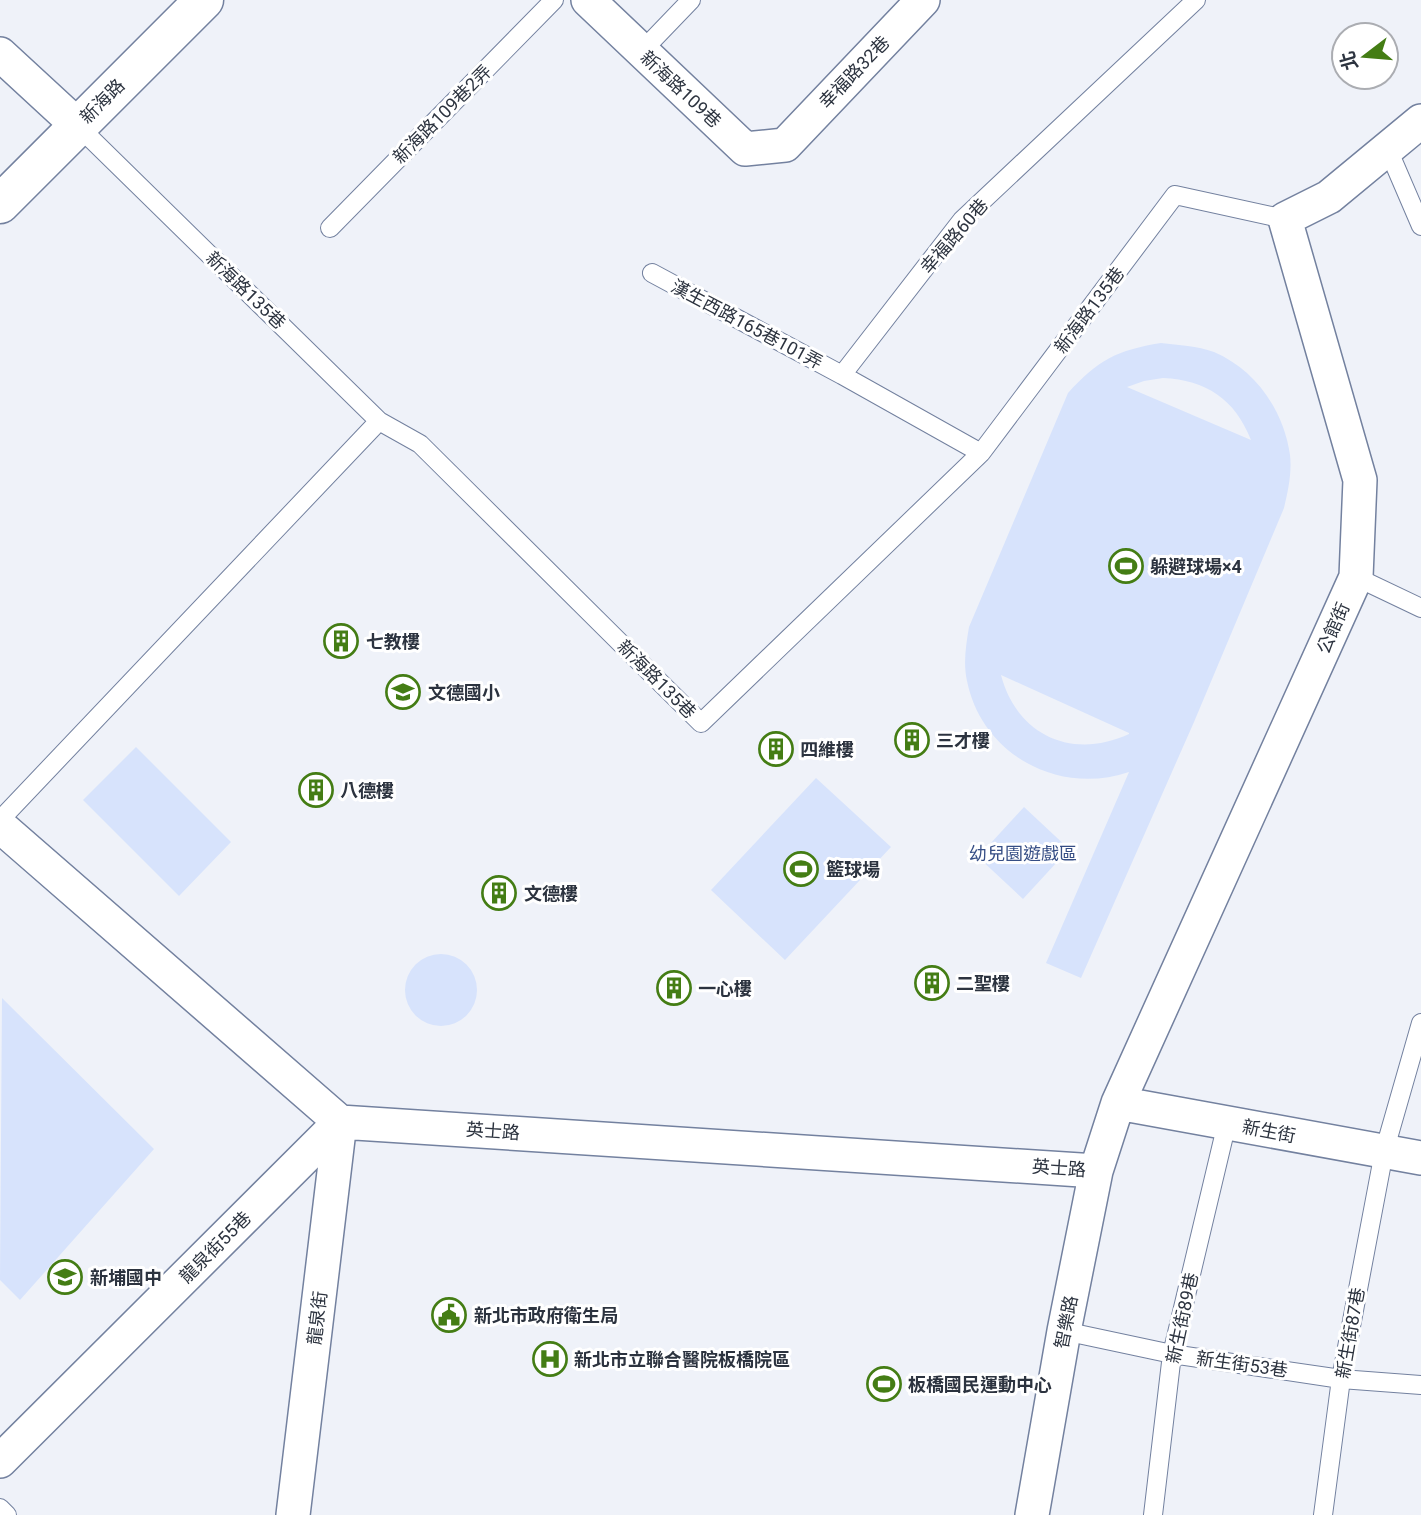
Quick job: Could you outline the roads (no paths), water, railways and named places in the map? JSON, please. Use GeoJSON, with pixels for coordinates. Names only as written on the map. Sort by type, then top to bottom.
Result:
{"type":"FeatureCollection","features":[{"type":"Feature","properties":{"kind":"street","name":"新海路"},"geometry":{"type":"LineString","coordinates":[[0,204],[204,0]]}},
{"type":"Feature","properties":{"kind":"street","name":"新海路109巷"},"geometry":{"type":"LineString","coordinates":[[588,0],[745,149],[785,145]]}},
{"type":"Feature","properties":{"kind":"street","name":"幸福路32巷"},"geometry":{"type":"LineString","coordinates":[[785,145],[923,0]]}},
{"type":"Feature","properties":{"kind":"street"},"geometry":{"type":"LineString","coordinates":[[0,54],[77,125]]}},
{"type":"Feature","properties":{"kind":"street"},"geometry":{"type":"LineString","coordinates":[[1285,219],[1329,197],[1421,121]]}},
{"type":"Feature","properties":{"kind":"street","name":"公館街"},"geometry":{"type":"LineString","coordinates":[[1096,1171],[1118,1103],[1356,577],[1360,480],[1285,219]]}},
{"type":"Feature","properties":{"kind":"street"},"geometry":{"type":"LineString","coordinates":[[0,826],[340,1122]]}},
{"type":"Feature","properties":{"kind":"street","name":"新生街"},"geometry":{"type":"LineString","coordinates":[[1118,1103],[1421,1158]]}},
{"type":"Feature","properties":{"kind":"street","name":"英士路"},"geometry":{"type":"LineString","coordinates":[[340,1122],[1096,1171]]}},
{"type":"Feature","properties":{"kind":"street","name":"龍泉街55巷"},"geometry":{"type":"LineString","coordinates":[[0,1461],[340,1122]]}},
{"type":"Feature","properties":{"kind":"street","name":"龍泉街"},"geometry":{"type":"LineString","coordinates":[[293,1515],[340,1122]]}},
{"type":"Feature","properties":{"kind":"street","name":"智樂路"},"geometry":{"type":"LineString","coordinates":[[1032,1515],[1064,1331],[1096,1171]]}},
{"type":"Feature","properties":{"kind":"lane","name":"新海路109巷2弄"},"geometry":{"type":"LineString","coordinates":[[330,228],[554,0]]}},
{"type":"Feature","properties":{"kind":"lane"},"geometry":{"type":"LineString","coordinates":[[641,52],[691,0]]}},
{"type":"Feature","properties":{"kind":"lane","name":"幸福路60巷"},"geometry":{"type":"LineString","coordinates":[[842,375],[962,220],[1196,0]]}},
{"type":"Feature","properties":{"kind":"lane","name":"新海路135巷"},"geometry":{"type":"LineString","coordinates":[[77,125],[379,421],[419,444],[701,723],[981,453],[1175,195],[1285,219]]}},
{"type":"Feature","properties":{"kind":"lane"},"geometry":{"type":"LineString","coordinates":[[1387,147],[1421,226]]}},
{"type":"Feature","properties":{"kind":"lane","name":"漢生西路165巷101弄"},"geometry":{"type":"LineString","coordinates":[[652,273],[842,375]]}},
{"type":"Feature","properties":{"kind":"lane"},"geometry":{"type":"LineString","coordinates":[[842,375],[981,453]]}},
{"type":"Feature","properties":{"kind":"lane"},"geometry":{"type":"LineString","coordinates":[[0,820],[379,421]]}},
{"type":"Feature","properties":{"kind":"lane"},"geometry":{"type":"LineString","coordinates":[[1356,577],[1421,608]]}},
{"type":"Feature","properties":{"kind":"lane","name":"新生街87巷"},"geometry":{"type":"LineString","coordinates":[[1323,1515],[1341,1379],[1384,1152],[1421,1023]]}},
{"type":"Feature","properties":{"kind":"lane","name":"新生街89巷"},"geometry":{"type":"LineString","coordinates":[[1153,1515],[1172,1354],[1227,1123]]}},
{"type":"Feature","properties":{"kind":"lane","name":"新生街53巷"},"geometry":{"type":"LineString","coordinates":[[1064,1331],[1172,1354],[1341,1379],[1421,1385]]}},
{"type":"Feature","properties":{"kind":"lane"},"geometry":{"type":"LineString","coordinates":[[0,1508],[7,1515]]}},
{"type":"Feature","properties":{"kind":"place","name":"躲避球場×4"},"geometry":{"type":"Point","coordinates":[1126,566]}},
{"type":"Feature","properties":{"kind":"place","name":"七教樓"},"geometry":{"type":"Point","coordinates":[341,641]}},
{"type":"Feature","properties":{"kind":"place","name":"文德國小"},"geometry":{"type":"Point","coordinates":[403,692]}},
{"type":"Feature","properties":{"kind":"place","name":"三才樓"},"geometry":{"type":"Point","coordinates":[912,740]}},
{"type":"Feature","properties":{"kind":"place","name":"四維樓"},"geometry":{"type":"Point","coordinates":[776,749]}},
{"type":"Feature","properties":{"kind":"place","name":"八德樓"},"geometry":{"type":"Point","coordinates":[316,790]}},
{"type":"Feature","properties":{"kind":"place","name":"籃球場"},"geometry":{"type":"Point","coordinates":[801,869]}},
{"type":"Feature","properties":{"kind":"place","name":"文德樓"},"geometry":{"type":"Point","coordinates":[499,893]}},
{"type":"Feature","properties":{"kind":"place","name":"二聖樓"},"geometry":{"type":"Point","coordinates":[932,983]}},
{"type":"Feature","properties":{"kind":"place","name":"一心樓"},"geometry":{"type":"Point","coordinates":[674,988]}},
{"type":"Feature","properties":{"kind":"place","name":"新埔國中"},"geometry":{"type":"Point","coordinates":[65,1277]}},
{"type":"Feature","properties":{"kind":"place","name":"新北市政府衛生局"},"geometry":{"type":"Point","coordinates":[449,1315]}},
{"type":"Feature","properties":{"kind":"place","name":"新北市立聯合醫院板橋院區"},"geometry":{"type":"Point","coordinates":[550,1359]}},
{"type":"Feature","properties":{"kind":"place","name":"板橋國民運動中心"},"geometry":{"type":"Point","coordinates":[884,1384]}},
{"type":"Feature","properties":{"kind":"park label","name":"幼兒園遊戲區"},"geometry":{"type":"Point","coordinates":[1023,853]}}]}
